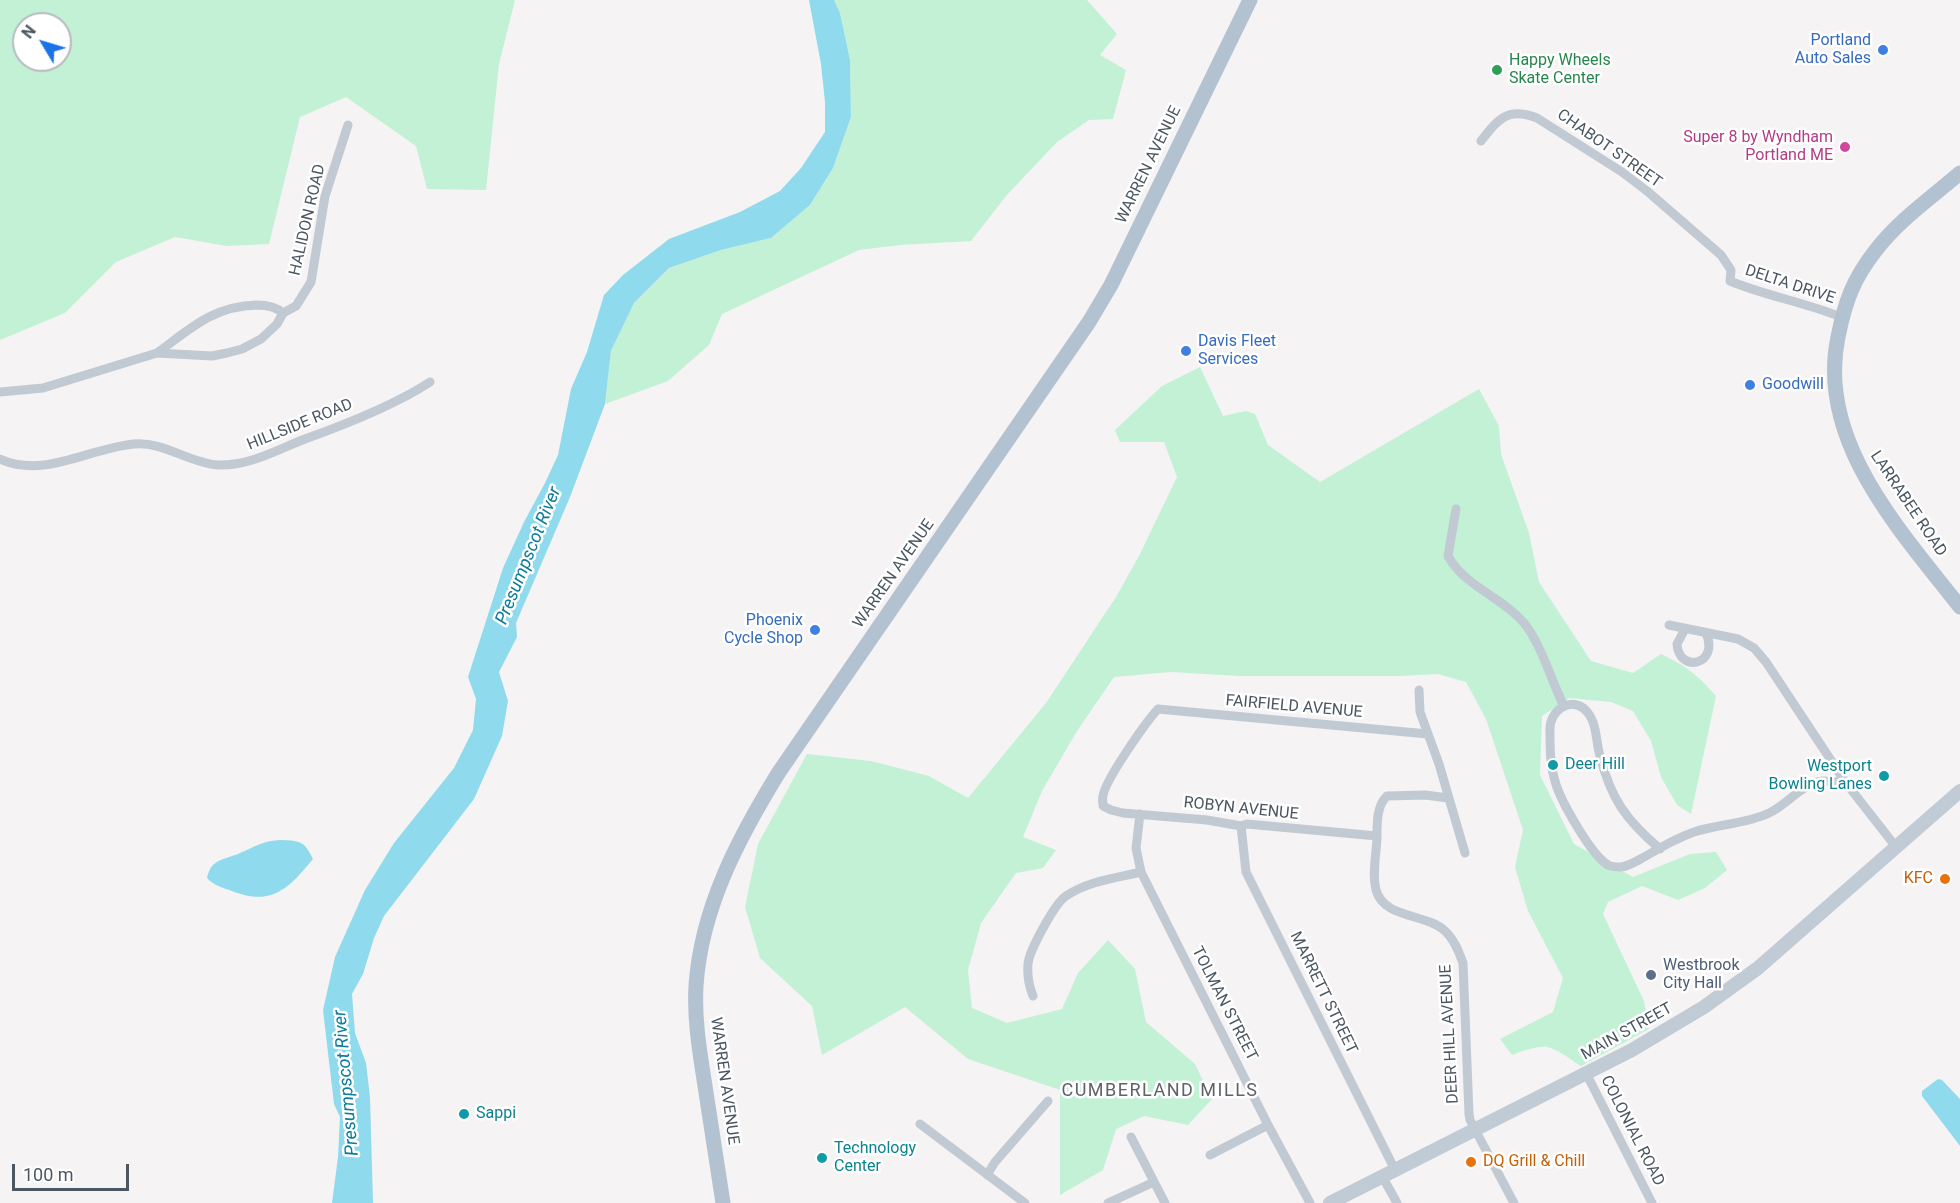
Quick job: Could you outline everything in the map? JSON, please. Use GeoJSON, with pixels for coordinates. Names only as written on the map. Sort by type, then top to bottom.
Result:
{"type":"FeatureCollection","features":[{"type":"Feature","properties":{"kind":"main road","name":"WARREN AVENUE"},"geometry":{"type":"LineString","coordinates":[[723,1203],[697,1035],[696,988],[698,966],[709,915],[736,848],[779,772],[1089,322],[1111,285],[1250,0]]}},
{"type":"Feature","properties":{"kind":"main road","name":"LARRABEE ROAD"},"geometry":{"type":"LineString","coordinates":[[1960,173],[1904,219],[1880,245],[1853,285],[1841,317],[1834,372],[1839,414],[1849,444],[1869,483],[1895,522],[1960,607]]}},
{"type":"Feature","properties":{"kind":"main road","name":"MAIN STREET"},"geometry":{"type":"LineString","coordinates":[[1330,1203],[1476,1131],[1657,1036],[1739,984],[1960,791]]}},
{"type":"Feature","properties":{"kind":"street","name":"CHABOT STREET"},"geometry":{"type":"LineString","coordinates":[[1481,141],[1501,118],[1523,113],[1537,118],[1622,172],[1647,191],[1721,255],[1731,270],[1730,281]]}},
{"type":"Feature","properties":{"kind":"street","name":"HALIDON ROAD"},"geometry":{"type":"LineString","coordinates":[[0,392],[43,388],[157,354],[212,356],[242,349],[261,339],[277,324],[284,313],[296,306],[311,282],[326,196],[348,125]]}},
{"type":"Feature","properties":{"kind":"street","name":"DELTA DRIVE"},"geometry":{"type":"LineString","coordinates":[[1730,281],[1812,305],[1841,317]]}},
{"type":"Feature","properties":{"kind":"street","name":"HALIDON ROAD"},"geometry":{"type":"LineString","coordinates":[[157,354],[197,323],[223,311],[262,305],[279,309],[284,313]]}},
{"type":"Feature","properties":{"kind":"street","name":"HILLSIDE ROAD"},"geometry":{"type":"LineString","coordinates":[[0,459],[20,465],[54,464],[141,443],[158,446],[209,464],[240,464],[335,429],[430,382]]}},
{"type":"Feature","properties":{"kind":"street"},"geometry":{"type":"LineString","coordinates":[[1456,509],[1448,556],[1467,578],[1506,607],[1534,637],[1564,706]]}},
{"type":"Feature","properties":{"kind":"street"},"geometry":{"type":"LineString","coordinates":[[1669,625],[1738,639],[1754,648],[1766,662],[1846,783],[1896,847]]}},
{"type":"Feature","properties":{"kind":"street"},"geometry":{"type":"LineString","coordinates":[[1685,629],[1678,639],[1677,650],[1683,659],[1693,663],[1703,659],[1709,651],[1710,645],[1706,633]]}},
{"type":"Feature","properties":{"kind":"street"},"geometry":{"type":"LineString","coordinates":[[1419,690],[1420,712],[1465,853]]}},
{"type":"Feature","properties":{"kind":"street"},"geometry":{"type":"LineString","coordinates":[[1660,849],[1642,834],[1614,798],[1606,782],[1594,726],[1587,711],[1580,706],[1564,706],[1553,715],[1550,721],[1551,758],[1557,790],[1574,821],[1600,858],[1616,867],[1630,864],[1660,849],[1681,837],[1768,814],[1815,783],[1846,783]]}},
{"type":"Feature","properties":{"kind":"street","name":"FAIRFIELD AVENUE"},"geometry":{"type":"LineString","coordinates":[[1103,806],[1102,796],[1106,785],[1144,726],[1158,709],[1428,734]]}},
{"type":"Feature","properties":{"kind":"street"},"geometry":{"type":"LineString","coordinates":[[1377,836],[1380,807],[1382,800],[1387,796],[1425,795],[1448,798]]}},
{"type":"Feature","properties":{"kind":"street","name":"ROBYN AVENUE"},"geometry":{"type":"LineString","coordinates":[[1103,806],[1111,810],[1208,820],[1241,826],[1247,824],[1377,836]]}},
{"type":"Feature","properties":{"kind":"street","name":"TOLMAN STREET"},"geometry":{"type":"LineString","coordinates":[[1140,814],[1136,848],[1141,872],[1310,1203]]}},
{"type":"Feature","properties":{"kind":"street","name":"MARRETT STREET"},"geometry":{"type":"LineString","coordinates":[[1241,826],[1246,872],[1388,1173],[1397,1203]]}},
{"type":"Feature","properties":{"kind":"street","name":"DEER HILL AVENUE"},"geometry":{"type":"LineString","coordinates":[[1377,836],[1376,880],[1380,898],[1386,905],[1437,925],[1450,937],[1460,955],[1464,998],[1468,1114],[1476,1131]]}},
{"type":"Feature","properties":{"kind":"street"},"geometry":{"type":"LineString","coordinates":[[1033,996],[1028,983],[1028,962],[1047,921],[1064,897],[1090,884],[1141,872]]}},
{"type":"Feature","properties":{"kind":"street","name":"COLONIAL ROAD"},"geometry":{"type":"LineString","coordinates":[[1586,1073],[1652,1203]]}},
{"type":"Feature","properties":{"kind":"street"},"geometry":{"type":"LineString","coordinates":[[987,1175],[995,1162],[1048,1101]]}},
{"type":"Feature","properties":{"kind":"street"},"geometry":{"type":"LineString","coordinates":[[920,1125],[1025,1203]]}},
{"type":"Feature","properties":{"kind":"street"},"geometry":{"type":"LineString","coordinates":[[1210,1155],[1269,1125]]}},
{"type":"Feature","properties":{"kind":"street"},"geometry":{"type":"LineString","coordinates":[[1476,1131],[1514,1203]]}},
{"type":"Feature","properties":{"kind":"street"},"geometry":{"type":"LineString","coordinates":[[1131,1137],[1165,1203]]}},
{"type":"Feature","properties":{"kind":"street"},"geometry":{"type":"LineString","coordinates":[[1108,1203],[1154,1182]]}},
{"type":"Feature","properties":{"kind":"green space"},"geometry":{"type":"Polygon","coordinates":[[[0,0],[515,0],[499,64],[486,190],[427,189],[416,146],[346,97],[300,117],[269,244],[227,246],[175,237],[116,262],[65,313],[0,340],[0,0]]]}},
{"type":"Feature","properties":{"kind":"green space"},"geometry":{"type":"Polygon","coordinates":[[[834,0],[1087,0],[1117,34],[1100,55],[1126,70],[1113,119],[1089,120],[1057,142],[1006,196],[971,241],[859,250],[722,314],[709,345],[668,381],[605,404],[611,351],[634,303],[669,268],[721,250],[771,238],[810,205],[833,168],[851,117],[850,60],[840,13],[834,0]]]}},
{"type":"Feature","properties":{"kind":"green space"},"geometry":{"type":"Polygon","coordinates":[[[1200,367],[1223,416],[1246,411],[1255,414],[1268,445],[1320,482],[1479,389],[1499,426],[1501,454],[1529,533],[1539,582],[1591,661],[1633,673],[1661,654],[1691,672],[1716,696],[1691,814],[1677,805],[1661,777],[1651,741],[1633,711],[1611,702],[1569,698],[1542,716],[1540,775],[1574,844],[1633,877],[1690,854],[1716,852],[1727,870],[1705,888],[1678,900],[1642,886],[1608,902],[1603,914],[1644,1001],[1649,1029],[1581,1066],[1548,1047],[1534,1048],[1512,1055],[1500,1039],[1553,1012],[1563,978],[1528,911],[1515,867],[1523,830],[1486,719],[1466,682],[1438,674],[1239,676],[1171,672],[1114,677],[1077,731],[1042,791],[1023,837],[1056,850],[1043,868],[1016,873],[981,923],[968,970],[972,1008],[1007,1023],[1062,1009],[1078,973],[1108,940],[1135,969],[1146,1022],[1195,1064],[1212,1099],[1188,1125],[1144,1116],[1116,1129],[1103,1170],[1060,1195],[1060,1090],[968,1059],[905,1007],[822,1055],[812,1006],[760,958],[745,907],[758,844],[807,754],[871,761],[929,776],[968,798],[1046,703],[1116,597],[1139,556],[1177,477],[1164,442],[1120,442],[1115,430],[1162,386],[1200,367]]]}},
{"type":"Feature","properties":{"kind":"water","name":"Presumpscot River"},"geometry":{"type":"Polygon","coordinates":[[[809,0],[834,0],[840,13],[850,60],[851,117],[833,168],[810,205],[771,238],[721,250],[669,268],[634,303],[611,351],[605,404],[570,497],[516,623],[517,637],[499,672],[508,701],[502,736],[474,799],[384,916],[374,938],[363,974],[352,994],[355,1033],[366,1063],[370,1097],[373,1203],[332,1203],[340,1117],[334,1104],[323,1010],[335,957],[365,890],[394,843],[454,768],[473,730],[476,699],[468,677],[503,568],[558,455],[571,389],[587,352],[604,295],[623,275],[669,239],[740,212],[780,191],[801,168],[825,132],[821,64],[809,0]]]}},
{"type":"Feature","properties":{"kind":"water"},"geometry":{"type":"Polygon","coordinates":[[[281,840],[301,843],[313,859],[296,878],[278,892],[269,896],[246,895],[218,886],[207,878],[213,865],[219,861],[264,843],[281,840]]]}},
{"type":"Feature","properties":{"kind":"water"},"geometry":{"type":"Polygon","coordinates":[[[1938,1079],[1942,1080],[1960,1099],[1960,1146],[1922,1096],[1922,1091],[1938,1079]]]}},
{"type":"Feature","properties":{"kind":"place","name":"Portland Auto Sales"},"geometry":{"type":"Point","coordinates":[1883,50]}},
{"type":"Feature","properties":{"kind":"place","name":"Happy Wheels Skate Center"},"geometry":{"type":"Point","coordinates":[1497,70]}},
{"type":"Feature","properties":{"kind":"place","name":"Super 8 by Wyndham Portland ME"},"geometry":{"type":"Point","coordinates":[1845,147]}},
{"type":"Feature","properties":{"kind":"place","name":"Davis Fleet Services"},"geometry":{"type":"Point","coordinates":[1186,351]}},
{"type":"Feature","properties":{"kind":"place","name":"Goodwill"},"geometry":{"type":"Point","coordinates":[1750,385]}},
{"type":"Feature","properties":{"kind":"place","name":"Phoenix Cycle Shop"},"geometry":{"type":"Point","coordinates":[815,630]}},
{"type":"Feature","properties":{"kind":"place","name":"Deer Hill"},"geometry":{"type":"Point","coordinates":[1553,765]}},
{"type":"Feature","properties":{"kind":"place","name":"Westport Bowling Lanes"},"geometry":{"type":"Point","coordinates":[1884,776]}},
{"type":"Feature","properties":{"kind":"place","name":"KFC"},"geometry":{"type":"Point","coordinates":[1945,879]}},
{"type":"Feature","properties":{"kind":"place","name":"Westbrook City Hall"},"geometry":{"type":"Point","coordinates":[1651,975]}},
{"type":"Feature","properties":{"kind":"place","name":"Sappi"},"geometry":{"type":"Point","coordinates":[464,1114]}},
{"type":"Feature","properties":{"kind":"place","name":"Technology Center"},"geometry":{"type":"Point","coordinates":[822,1158]}},
{"type":"Feature","properties":{"kind":"place","name":"DQ Grill & Chill"},"geometry":{"type":"Point","coordinates":[1471,1162]}},
{"type":"Feature","properties":{"kind":"district","name":"CUMBERLAND MILLS"},"geometry":{"type":"Point","coordinates":[1160,1091]}}]}
